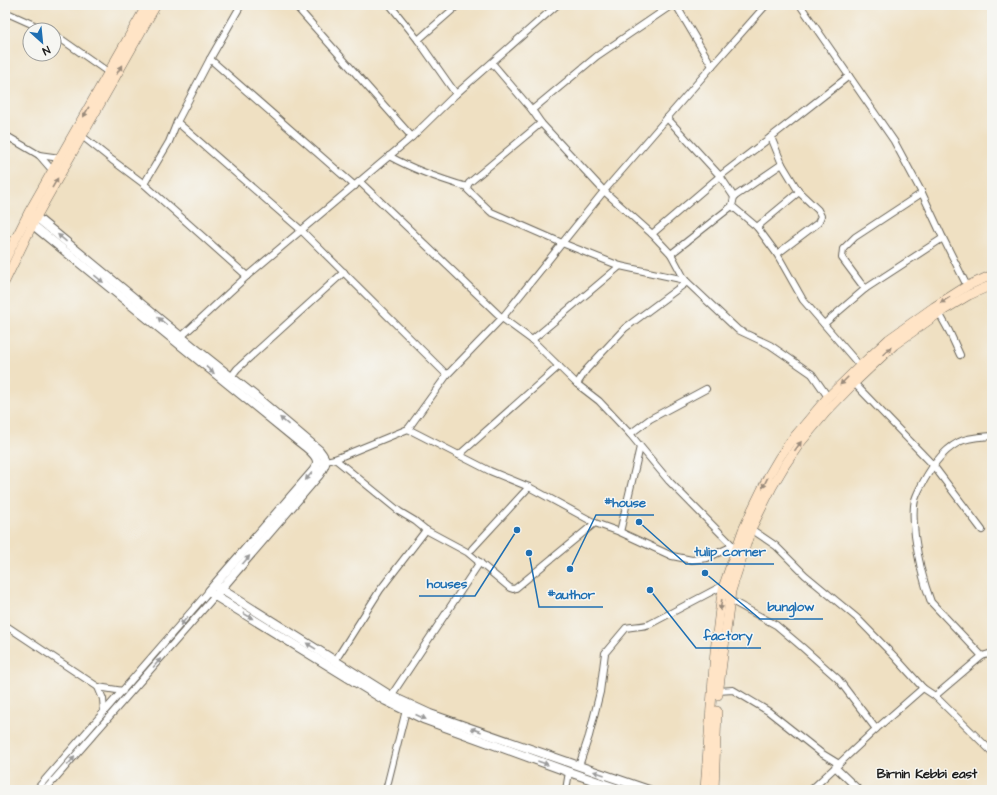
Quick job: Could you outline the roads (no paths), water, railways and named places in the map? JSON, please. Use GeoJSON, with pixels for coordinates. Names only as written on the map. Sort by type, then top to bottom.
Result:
{"type":"FeatureCollection","features":[{"type":"Feature","properties":{"kind":"main road"},"geometry":{"type":"LineString","coordinates":[[5,281],[30,218],[52,170],[147,5]]}},
{"type":"Feature","properties":{"kind":"main road"},"geometry":{"type":"LineString","coordinates":[[5,260],[82,136],[156,5]]}},
{"type":"Feature","properties":{"kind":"main road"},"geometry":{"type":"LineString","coordinates":[[705,790],[715,651],[724,585],[735,547],[769,475],[790,442],[828,397],[889,339],[967,286],[992,276]]}},
{"type":"Feature","properties":{"kind":"main road"},"geometry":{"type":"LineString","coordinates":[[714,790],[718,691],[731,591],[752,529],[772,486],[800,443],[826,412],[894,345],[939,313],[969,295],[992,285]]}},
{"type":"Feature","properties":{"kind":"street"},"geometry":{"type":"LineString","coordinates":[[144,184],[169,142],[177,122],[210,59],[241,5]]}},
{"type":"Feature","properties":{"kind":"street"},"geometry":{"type":"LineString","coordinates":[[295,5],[412,137]]}},
{"type":"Feature","properties":{"kind":"street"},"geometry":{"type":"LineString","coordinates":[[390,5],[418,40],[456,94]]}},
{"type":"Feature","properties":{"kind":"street"},"geometry":{"type":"LineString","coordinates":[[418,40],[458,5]]}},
{"type":"Feature","properties":{"kind":"street"},"geometry":{"type":"LineString","coordinates":[[181,337],[247,276],[412,137],[456,94],[557,5]]}},
{"type":"Feature","properties":{"kind":"street"},"geometry":{"type":"LineString","coordinates":[[532,110],[597,56],[672,5]]}},
{"type":"Feature","properties":{"kind":"street"},"geometry":{"type":"LineString","coordinates":[[676,5],[712,66]]}},
{"type":"Feature","properties":{"kind":"street"},"geometry":{"type":"LineString","coordinates":[[321,462],[335,459],[408,429],[447,375],[502,318],[604,191],[766,5]]}},
{"type":"Feature","properties":{"kind":"street"},"geometry":{"type":"LineString","coordinates":[[800,5],[894,141],[922,193],[967,286]]}},
{"type":"Feature","properties":{"kind":"street"},"geometry":{"type":"LineString","coordinates":[[5,12],[27,22]]}},
{"type":"Feature","properties":{"kind":"street"},"geometry":{"type":"LineString","coordinates":[[62,39],[108,72]]}},
{"type":"Feature","properties":{"kind":"street"},"geometry":{"type":"LineString","coordinates":[[210,59],[357,184],[502,318],[532,340],[577,384],[599,401],[630,434],[669,481],[735,547],[707,558],[692,560],[672,556],[620,532],[595,523],[529,487],[490,471],[408,429]]}},
{"type":"Feature","properties":{"kind":"street"},"geometry":{"type":"LineString","coordinates":[[492,63],[532,110],[541,123],[604,191],[652,234],[671,254],[686,281],[738,330],[770,345],[812,374],[828,397]]}},
{"type":"Feature","properties":{"kind":"street"},"geometry":{"type":"LineString","coordinates":[[652,234],[720,176],[849,76]]}},
{"type":"Feature","properties":{"kind":"street"},"geometry":{"type":"LineString","coordinates":[[667,118],[720,176],[734,198]]}},
{"type":"Feature","properties":{"kind":"street"},"geometry":{"type":"LineString","coordinates":[[177,122],[301,230],[447,375]]}},
{"type":"Feature","properties":{"kind":"street"},"geometry":{"type":"LineString","coordinates":[[541,123],[469,183],[468,190],[491,212],[562,244],[620,266],[686,281]]}},
{"type":"Feature","properties":{"kind":"street"},"geometry":{"type":"LineString","coordinates":[[5,135],[39,156],[52,170]]}},
{"type":"Feature","properties":{"kind":"street"},"geometry":{"type":"LineString","coordinates":[[82,136],[144,184],[247,276]]}},
{"type":"Feature","properties":{"kind":"street"},"geometry":{"type":"LineString","coordinates":[[771,137],[782,164],[800,192],[818,210],[821,216],[818,223],[777,254]]}},
{"type":"Feature","properties":{"kind":"street"},"geometry":{"type":"LineString","coordinates":[[39,156],[60,158]]}},
{"type":"Feature","properties":{"kind":"street"},"geometry":{"type":"LineString","coordinates":[[390,156],[403,164],[436,178],[468,187]]}},
{"type":"Feature","properties":{"kind":"street"},"geometry":{"type":"LineString","coordinates":[[671,254],[732,206],[734,198],[782,164]]}},
{"type":"Feature","properties":{"kind":"street"},"geometry":{"type":"LineString","coordinates":[[757,227],[800,192]]}},
{"type":"Feature","properties":{"kind":"street"},"geometry":{"type":"LineString","coordinates":[[865,289],[842,258],[843,249],[855,237],[922,193]]}},
{"type":"Feature","properties":{"kind":"street"},"geometry":{"type":"LineString","coordinates":[[732,206],[757,227],[777,254],[803,300],[860,366]]}},
{"type":"Feature","properties":{"kind":"street"},"geometry":{"type":"LineString","coordinates":[[30,218],[181,337],[194,352],[231,377],[319,450],[325,458],[321,462]]}},
{"type":"Feature","properties":{"kind":"street"},"geometry":{"type":"LineString","coordinates":[[30,218],[194,352],[321,462],[326,464],[319,475],[122,691],[36,790]]}},
{"type":"Feature","properties":{"kind":"street"},"geometry":{"type":"LineString","coordinates":[[824,324],[865,289],[943,238]]}},
{"type":"Feature","properties":{"kind":"street"},"geometry":{"type":"LineString","coordinates":[[532,340],[620,266]]}},
{"type":"Feature","properties":{"kind":"street"},"geometry":{"type":"LineString","coordinates":[[231,377],[237,369],[344,272]]}},
{"type":"Feature","properties":{"kind":"street"},"geometry":{"type":"LineString","coordinates":[[577,384],[586,370],[626,328],[686,281]]}},
{"type":"Feature","properties":{"kind":"street"},"geometry":{"type":"LineString","coordinates":[[939,313],[960,355]]}},
{"type":"Feature","properties":{"kind":"street"},"geometry":{"type":"LineString","coordinates":[[459,455],[559,366]]}},
{"type":"Feature","properties":{"kind":"street"},"geometry":{"type":"LineString","coordinates":[[854,383],[933,465],[982,530]]}},
{"type":"Feature","properties":{"kind":"street"},"geometry":{"type":"LineString","coordinates":[[630,434],[650,419],[706,389]]}},
{"type":"Feature","properties":{"kind":"street"},"geometry":{"type":"LineString","coordinates":[[982,656],[931,602],[927,593],[918,556],[913,515],[915,498],[933,465],[948,449],[960,441],[992,436]]}},
{"type":"Feature","properties":{"kind":"street"},"geometry":{"type":"LineString","coordinates":[[620,532],[640,447]]}},
{"type":"Feature","properties":{"kind":"street"},"geometry":{"type":"LineString","coordinates":[[335,459],[400,512],[426,530],[466,552],[513,589],[595,523]]}},
{"type":"Feature","properties":{"kind":"street"},"geometry":{"type":"LineString","coordinates":[[472,549],[529,487]]}},
{"type":"Feature","properties":{"kind":"street"},"geometry":{"type":"LineString","coordinates":[[752,529],[776,546],[805,575],[857,618],[923,688],[935,696],[992,752]]}},
{"type":"Feature","properties":{"kind":"street"},"geometry":{"type":"LineString","coordinates":[[335,661],[380,590],[426,530]]}},
{"type":"Feature","properties":{"kind":"street"},"geometry":{"type":"LineString","coordinates":[[391,696],[480,562]]}},
{"type":"Feature","properties":{"kind":"street"},"geometry":{"type":"LineString","coordinates":[[578,766],[589,736],[600,692],[605,653],[626,628],[650,624],[724,585]]}},
{"type":"Feature","properties":{"kind":"street"},"geometry":{"type":"LineString","coordinates":[[215,590],[391,696],[430,714],[649,790]]}},
{"type":"Feature","properties":{"kind":"street"},"geometry":{"type":"LineString","coordinates":[[215,590],[386,700],[423,719],[622,790]]}},
{"type":"Feature","properties":{"kind":"street"},"geometry":{"type":"LineString","coordinates":[[46,790],[215,590]]}},
{"type":"Feature","properties":{"kind":"street"},"geometry":{"type":"LineString","coordinates":[[730,600],[776,624],[807,651],[838,679],[876,729]]}},
{"type":"Feature","properties":{"kind":"street"},"geometry":{"type":"LineString","coordinates":[[5,625],[98,687],[122,691]]}},
{"type":"Feature","properties":{"kind":"street"},"geometry":{"type":"LineString","coordinates":[[935,696],[982,656],[992,653]]}},
{"type":"Feature","properties":{"kind":"street"},"geometry":{"type":"LineString","coordinates":[[98,687],[103,699],[104,712]]}},
{"type":"Feature","properties":{"kind":"street"},"geometry":{"type":"LineString","coordinates":[[811,790],[876,729],[923,688]]}},
{"type":"Feature","properties":{"kind":"street"},"geometry":{"type":"LineString","coordinates":[[718,691],[733,690],[768,711],[837,766],[859,790]]}},
{"type":"Feature","properties":{"kind":"street"},"geometry":{"type":"LineString","coordinates":[[386,790],[406,710]]}},
{"type":"Feature","properties":{"kind":"street"},"geometry":{"type":"LineString","coordinates":[[566,790],[569,772]]}},
{"type":"Feature","properties":{"kind":"place","name":"tulip corner"},"geometry":{"type":"Point","coordinates":[639,522]}},
{"type":"Feature","properties":{"kind":"place","name":"houses"},"geometry":{"type":"Point","coordinates":[517,530]}},
{"type":"Feature","properties":{"kind":"place","name":"#author"},"geometry":{"type":"Point","coordinates":[529,553]}},
{"type":"Feature","properties":{"kind":"place","name":"#house"},"geometry":{"type":"Point","coordinates":[570,569]}},
{"type":"Feature","properties":{"kind":"place","name":"bunglow"},"geometry":{"type":"Point","coordinates":[705,573]}},
{"type":"Feature","properties":{"kind":"place","name":"factory"},"geometry":{"type":"Point","coordinates":[650,590]}},
{"type":"Feature","properties":{"kind":"district","name":"Birnin Kebbi east"},"geometry":{"type":"Point","coordinates":[927,773]}}]}
